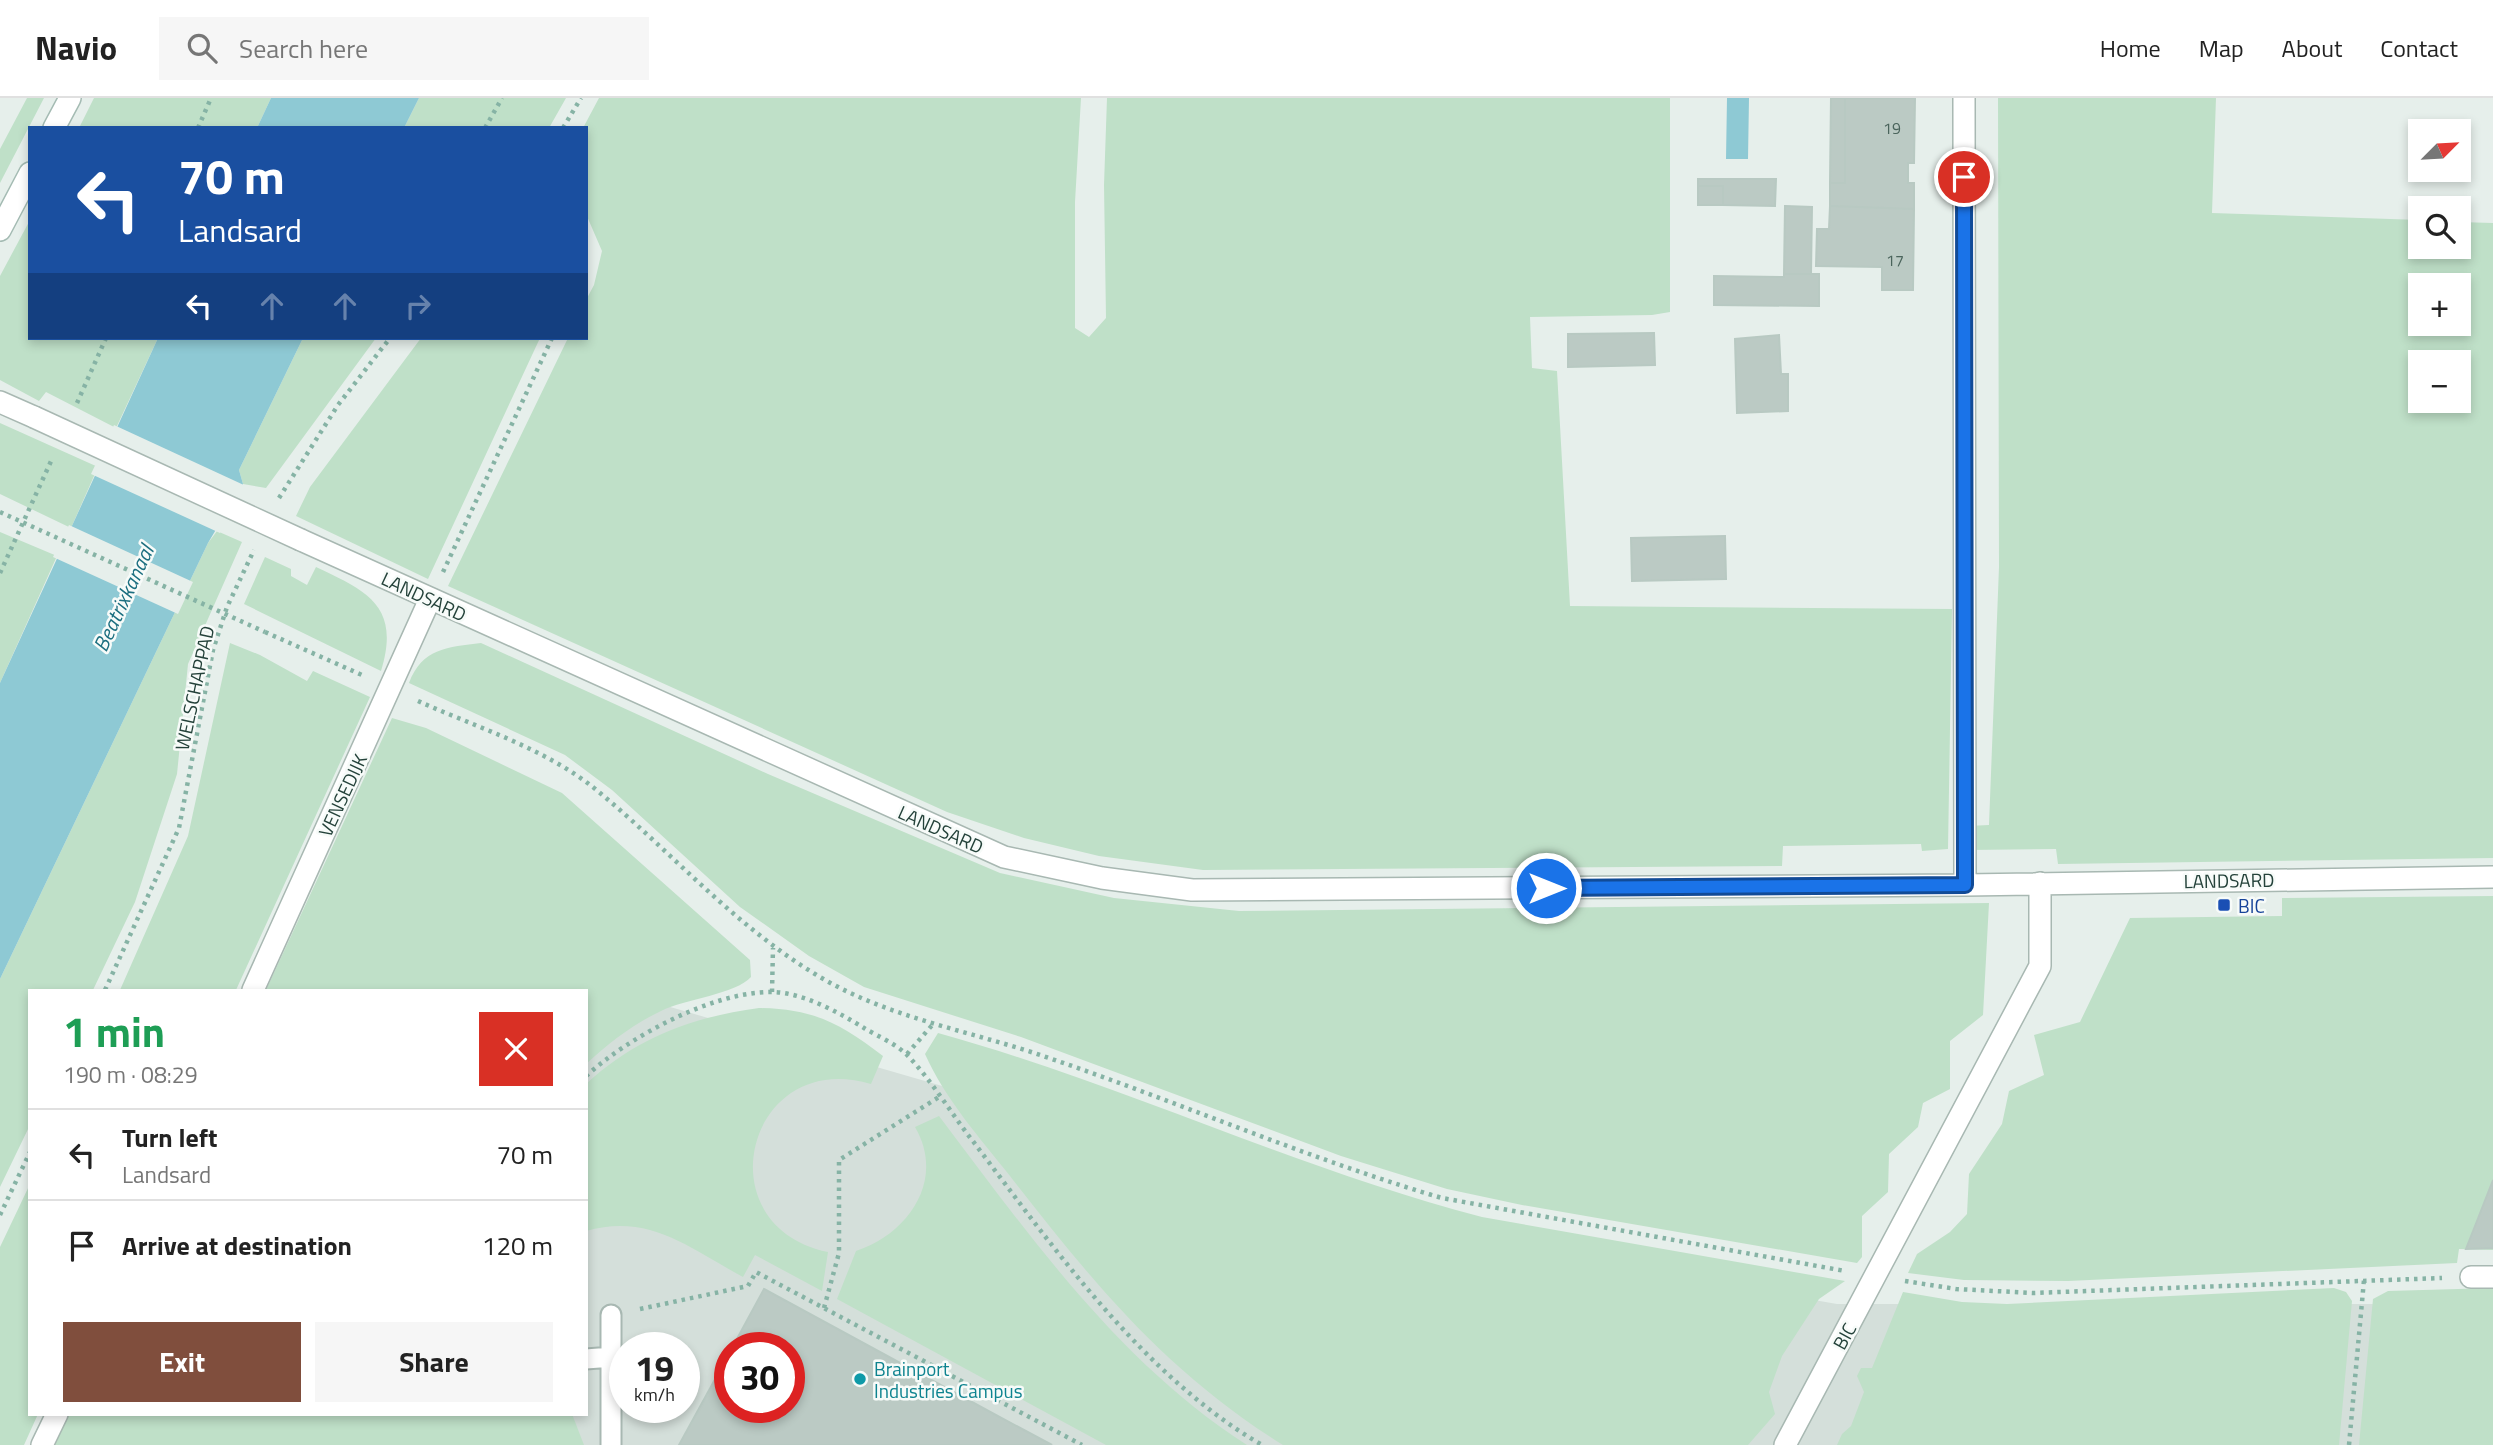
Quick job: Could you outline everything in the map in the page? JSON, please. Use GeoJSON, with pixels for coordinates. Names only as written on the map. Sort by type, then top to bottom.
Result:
{"type":"FeatureCollection","features":[{"type":"Feature","properties":{"kind":"street"},"geometry":{"type":"LineString","coordinates":[[55,126],[70,98]]}},
{"type":"Feature","properties":{"kind":"street"},"geometry":{"type":"LineString","coordinates":[[1964,98],[1965,885]]}},
{"type":"Feature","properties":{"kind":"street"},"geometry":{"type":"LineString","coordinates":[[0,230],[28,177]]}},
{"type":"Feature","properties":{"kind":"street","name":"LANDSARD"},"geometry":{"type":"LineString","coordinates":[[0,402],[1004,857],[1102,878],[1192,890],[1965,885],[2493,877]]}},
{"type":"Feature","properties":{"kind":"street","name":"VENSEDIJK"},"geometry":{"type":"LineString","coordinates":[[253,989],[430,599]]}},
{"type":"Feature","properties":{"kind":"street","name":"BIC"},"geometry":{"type":"LineString","coordinates":[[1784,1445],[1876,1277],[2040,965],[2039,883]]}},
{"type":"Feature","properties":{"kind":"street"},"geometry":{"type":"LineString","coordinates":[[2471,1277],[2493,1276]]}},
{"type":"Feature","properties":{"kind":"street"},"geometry":{"type":"LineString","coordinates":[[42,1445],[56,1416]]}},
{"type":"Feature","properties":{"kind":"lane"},"geometry":{"type":"LineString","coordinates":[[611,1315],[611,1332]]}},
{"type":"Feature","properties":{"kind":"lane"},"geometry":{"type":"LineString","coordinates":[[588,1359],[609,1357]]}},
{"type":"Feature","properties":{"kind":"lane"},"geometry":{"type":"LineString","coordinates":[[611,1423],[611,1445]]}},
{"type":"Feature","properties":{"kind":"path"},"geometry":{"type":"LineString","coordinates":[[199,126],[211,98]]}},
{"type":"Feature","properties":{"kind":"path"},"geometry":{"type":"LineString","coordinates":[[486,126],[502,98]]}},
{"type":"Feature","properties":{"kind":"path"},"geometry":{"type":"LineString","coordinates":[[564,126],[582,98]]}},
{"type":"Feature","properties":{"kind":"path"},"geometry":{"type":"LineString","coordinates":[[277,503],[338,405],[386,340]]}},
{"type":"Feature","properties":{"kind":"path"},"geometry":{"type":"LineString","coordinates":[[430,599],[551,340]]}},
{"type":"Feature","properties":{"kind":"path"},"geometry":{"type":"LineString","coordinates":[[0,512],[566,768],[594,788],[714,900],[773,947],[817,976],[855,995],[934,1023],[1052,1059],[1380,1180],[1442,1198],[1876,1277],[1956,1289],[2033,1293],[2471,1277]]}},
{"type":"Feature","properties":{"kind":"path","name":"WELSCHAPPAD"},"geometry":{"type":"LineString","coordinates":[[105,989],[179,828],[213,650],[227,607],[257,545]]}},
{"type":"Feature","properties":{"kind":"path"},"geometry":{"type":"LineString","coordinates":[[772,992],[773,947]]}},
{"type":"Feature","properties":{"kind":"path"},"geometry":{"type":"LineString","coordinates":[[588,1074],[607,1057],[643,1033],[694,1010],[772,992],[808,1001],[845,1016],[907,1054],[1097,1299],[1191,1393],[1262,1445]]}},
{"type":"Feature","properties":{"kind":"path"},"geometry":{"type":"LineString","coordinates":[[907,1054],[934,1023]]}},
{"type":"Feature","properties":{"kind":"path"},"geometry":{"type":"LineString","coordinates":[[824,1308],[839,1253],[839,1160],[939,1097]]}},
{"type":"Feature","properties":{"kind":"path"},"geometry":{"type":"LineString","coordinates":[[0,1215],[28,1156]]}},
{"type":"Feature","properties":{"kind":"path"},"geometry":{"type":"LineString","coordinates":[[611,1315],[748,1286],[756,1272],[1082,1445]]}},
{"type":"Feature","properties":{"kind":"path"},"geometry":{"type":"LineString","coordinates":[[2349,1445],[2364,1280]]}},
{"type":"Feature","properties":{"kind":"shaded area"},"geometry":{"type":"Polygon","coordinates":[[[536,968],[1483,1243],[1837,1304],[2493,1304],[2493,1445],[414,1445],[421,1416],[588,1416],[588,989],[536,968]]]}},
{"type":"Feature","properties":{"kind":"green space"},"geometry":{"type":"Polygon","coordinates":[[[27,98],[44,98],[0,183],[0,149],[27,98]]]}},
{"type":"Feature","properties":{"kind":"green space"},"geometry":{"type":"Polygon","coordinates":[[[94,98],[271,98],[258,126],[80,126],[94,98]]]}},
{"type":"Feature","properties":{"kind":"green space"},"geometry":{"type":"Polygon","coordinates":[[[419,98],[566,98],[550,126],[405,126],[419,98]]]}},
{"type":"Feature","properties":{"kind":"green space"},"geometry":{"type":"Polygon","coordinates":[[[599,98],[1081,98],[1075,202],[1075,328],[1089,337],[1106,318],[1104,185],[1107,98],[1670,98],[1670,312],[1652,315],[1530,317],[1532,368],[1557,371],[1570,606],[1952,609],[1948,849],[1922,851],[1921,844],[1783,846],[1782,866],[1203,870],[1099,856],[1024,838],[947,812],[448,586],[567,340],[588,340],[588,296],[594,285],[602,251],[588,219],[588,126],[584,126],[599,98]]]}},
{"type":"Feature","properties":{"kind":"green space"},"geometry":{"type":"Polygon","coordinates":[[[1998,98],[2216,98],[2212,213],[2408,220],[2408,259],[2471,259],[2471,222],[2493,223],[2493,858],[2058,864],[2056,849],[1969,850],[1968,826],[1989,825],[1999,567],[1998,98]]]}},
{"type":"Feature","properties":{"kind":"green space"},"geometry":{"type":"Polygon","coordinates":[[[28,224],[28,340],[157,340],[116,428],[46,392],[39,401],[0,380],[0,276],[28,224]]]}},
{"type":"Feature","properties":{"kind":"green space"},"geometry":{"type":"Polygon","coordinates":[[[302,340],[375,340],[266,488],[243,484],[239,470],[302,340]]]}},
{"type":"Feature","properties":{"kind":"green space"},"geometry":{"type":"Polygon","coordinates":[[[420,340],[539,340],[428,579],[296,516],[310,487],[420,340]]]}},
{"type":"Feature","properties":{"kind":"green space"},"geometry":{"type":"Polygon","coordinates":[[[0,423],[98,467],[71,528],[0,494],[0,423]]]}},
{"type":"Feature","properties":{"kind":"green space"},"geometry":{"type":"Polygon","coordinates":[[[217,531],[242,542],[188,664],[177,774],[135,902],[93,989],[28,989],[28,1129],[0,1187],[0,979],[208,543],[217,531]]]}},
{"type":"Feature","properties":{"kind":"green space"},"geometry":{"type":"Polygon","coordinates":[[[0,532],[57,556],[0,683],[0,532]]]}},
{"type":"Feature","properties":{"kind":"green space"},"geometry":{"type":"Polygon","coordinates":[[[265,557],[291,569],[291,576],[307,585],[316,567],[364,593],[383,616],[386,649],[381,671],[244,604],[265,557]]]}},
{"type":"Feature","properties":{"kind":"green space"},"geometry":{"type":"Polygon","coordinates":[[[230,643],[260,655],[307,681],[313,671],[370,697],[236,989],[120,989],[188,836],[230,643]]]}},
{"type":"Feature","properties":{"kind":"green space"},"geometry":{"type":"Polygon","coordinates":[[[481,643],[768,774],[1000,873],[1114,898],[1239,911],[1989,903],[1983,1015],[1950,1041],[1950,1089],[1923,1103],[1918,1127],[1889,1154],[1888,1192],[1862,1216],[1862,1257],[1857,1263],[1522,1205],[1447,1189],[1341,1156],[1021,1037],[864,987],[809,956],[740,907],[612,790],[565,755],[409,683],[421,663],[438,651],[481,643]]]}},
{"type":"Feature","properties":{"kind":"green space"},"geometry":{"type":"Polygon","coordinates":[[[392,718],[426,728],[562,793],[750,960],[751,977],[734,988],[671,1007],[651,1016],[622,1034],[588,1062],[588,989],[266,989],[392,718]]]}},
{"type":"Feature","properties":{"kind":"green space"},"geometry":{"type":"Polygon","coordinates":[[[2493,896],[2493,1250],[2459,1249],[2457,1263],[2068,1281],[1964,1280],[1908,1273],[1917,1254],[1950,1232],[1967,1214],[1969,1174],[2002,1124],[2009,1091],[2044,1075],[2034,1035],[2080,1022],[2130,918],[2282,916],[2282,898],[2493,896]]]}},
{"type":"Feature","properties":{"kind":"green space"},"geometry":{"type":"Polygon","coordinates":[[[759,1008],[811,1015],[839,1027],[883,1056],[871,1084],[828,1080],[794,1091],[770,1114],[756,1144],[754,1178],[764,1210],[789,1236],[828,1252],[822,1291],[755,1255],[743,1277],[686,1245],[650,1230],[609,1227],[588,1231],[588,1082],[645,1042],[688,1024],[759,1008]]]}},
{"type":"Feature","properties":{"kind":"green space"},"geometry":{"type":"Polygon","coordinates":[[[938,1033],[1075,1077],[1345,1175],[1482,1217],[1845,1281],[1819,1299],[1782,1356],[1769,1392],[1775,1414],[1748,1445],[1283,1445],[1241,1417],[1167,1356],[1134,1324],[1072,1254],[975,1133],[942,1087],[925,1054],[938,1033]]]}},
{"type":"Feature","properties":{"kind":"green space"},"geometry":{"type":"Polygon","coordinates":[[[939,1116],[1042,1251],[1117,1336],[1158,1376],[1201,1412],[1247,1445],[1106,1445],[837,1299],[856,1251],[892,1232],[917,1202],[924,1185],[926,1166],[923,1147],[915,1127],[939,1116]]]}},
{"type":"Feature","properties":{"kind":"green space"},"geometry":{"type":"Polygon","coordinates":[[[28,1188],[28,1416],[37,1416],[24,1445],[0,1445],[0,1247],[28,1188]]]}},
{"type":"Feature","properties":{"kind":"green space"},"geometry":{"type":"Polygon","coordinates":[[[2334,1288],[2346,1292],[2352,1301],[2339,1445],[1837,1445],[1842,1434],[1851,1426],[1864,1392],[1857,1376],[1861,1368],[1872,1368],[1903,1292],[1962,1302],[2007,1304],[2334,1288]]]}},
{"type":"Feature","properties":{"kind":"green space"},"geometry":{"type":"Polygon","coordinates":[[[2493,1288],[2493,1445],[2359,1445],[2373,1299],[2388,1291],[2493,1288]]]}},
{"type":"Feature","properties":{"kind":"green space"},"geometry":{"type":"Polygon","coordinates":[[[67,1416],[573,1416],[584,1445],[54,1445],[67,1416]]]}},
{"type":"Feature","properties":{"kind":"water"},"geometry":{"type":"Polygon","coordinates":[[[271,98],[419,98],[405,126],[258,126],[271,98]]]}},
{"type":"Feature","properties":{"kind":"water"},"geometry":{"type":"Polygon","coordinates":[[[1727,98],[1749,98],[1748,159],[1726,159],[1727,98]]]}},
{"type":"Feature","properties":{"kind":"water","name":"Beatrixkanaal"},"geometry":{"type":"Polygon","coordinates":[[[157,340],[302,340],[239,470],[243,484],[208,543],[0,979],[0,683],[157,340]]]}},
{"type":"Feature","properties":{"kind":"pier"},"geometry":{"type":"Polygon","coordinates":[[[114,425],[246,486],[220,533],[91,474],[114,425]]]}},
{"type":"Feature","properties":{"kind":"pier"},"geometry":{"type":"Polygon","coordinates":[[[69,525],[193,582],[178,614],[53,557],[69,525]]]}},
{"type":"Feature","properties":{"kind":"building"},"geometry":{"type":"Polygon","coordinates":[[[1831,98],[1845,98],[1845,183],[1830,183],[1831,98]]]}},
{"type":"Feature","properties":{"kind":"building"},"geometry":{"type":"Polygon","coordinates":[[[1845,98],[1915,98],[1914,163],[1908,163],[1908,183],[1914,183],[1914,209],[1830,206],[1830,183],[1845,183],[1845,98]]]}},
{"type":"Feature","properties":{"kind":"building"},"geometry":{"type":"Polygon","coordinates":[[[1698,179],[1776,179],[1775,206],[1723,205],[1723,186],[1698,186],[1698,179]]]}},
{"type":"Feature","properties":{"kind":"building"},"geometry":{"type":"Polygon","coordinates":[[[1698,186],[1723,186],[1723,205],[1698,205],[1698,186]]]}},
{"type":"Feature","properties":{"kind":"building"},"geometry":{"type":"Polygon","coordinates":[[[1785,206],[1812,207],[1811,274],[1784,274],[1785,206]]]}},
{"type":"Feature","properties":{"kind":"building"},"geometry":{"type":"Polygon","coordinates":[[[1830,206],[1914,209],[1913,290],[1882,290],[1882,267],[1816,266],[1817,229],[1829,229],[1830,206]]]}},
{"type":"Feature","properties":{"kind":"building"},"geometry":{"type":"Polygon","coordinates":[[[1784,274],[1819,274],[1819,306],[1714,305],[1714,276],[1784,277],[1784,274]]]}},
{"type":"Feature","properties":{"kind":"building"},"geometry":{"type":"Polygon","coordinates":[[[1654,333],[1655,365],[1568,367],[1568,334],[1654,333]]]}},
{"type":"Feature","properties":{"kind":"building"},"geometry":{"type":"Polygon","coordinates":[[[1779,335],[1781,374],[1788,374],[1788,411],[1737,413],[1735,339],[1779,335]]]}},
{"type":"Feature","properties":{"kind":"building"},"geometry":{"type":"Polygon","coordinates":[[[1725,536],[1726,579],[1632,581],[1631,538],[1725,536]]]}},
{"type":"Feature","properties":{"kind":"building"},"geometry":{"type":"Polygon","coordinates":[[[2493,1180],[2493,1248],[2466,1249],[2477,1221],[2493,1180]]]}},
{"type":"Feature","properties":{"kind":"building","name":"Brainport Industries Campus"},"geometry":{"type":"Polygon","coordinates":[[[764,1289],[1052,1445],[679,1445],[691,1423],[700,1423],[700,1407],[714,1381],[714,1423],[805,1423],[805,1332],[741,1332],[764,1289]]]}},
{"type":"Feature","properties":{"kind":"place","name":"BIC"},"geometry":{"type":"Point","coordinates":[2224,905]}},
{"type":"Feature","properties":{"kind":"place","name":"Brainport Industries Campus"},"geometry":{"type":"Point","coordinates":[860,1379]}},
{"type":"Feature","properties":{"kind":"route"},"geometry":{"type":"LineString","coordinates":[[1546,888],[1965,885],[1964,177]]}}]}
